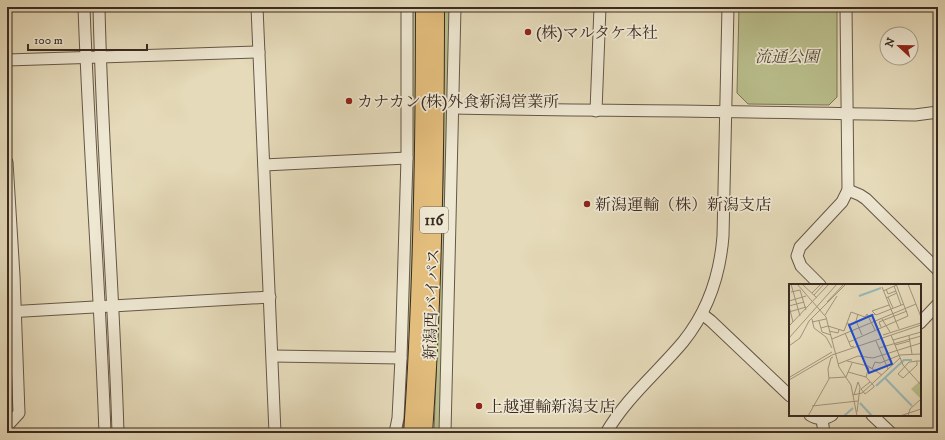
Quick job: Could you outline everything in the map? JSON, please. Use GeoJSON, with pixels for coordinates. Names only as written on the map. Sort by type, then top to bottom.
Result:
{"type":"FeatureCollection","features":[{"type":"Feature","properties":{"kind":"highway","name":"新潟西バイパス"},"geometry":{"type":"LineString","coordinates":[[419,431],[424,7]]}},
{"type":"Feature","properties":{"kind":"highway","name":"新潟西バイパス"},"geometry":{"type":"LineString","coordinates":[[419,431],[432,286],[436,108],[436,7]]}},
{"type":"Feature","properties":{"kind":"street"},"geometry":{"type":"LineString","coordinates":[[84,7],[100,306],[105,433]]}},
{"type":"Feature","properties":{"kind":"street"},"geometry":{"type":"LineString","coordinates":[[99,7],[100,57],[116,350],[118,433]]}},
{"type":"Feature","properties":{"kind":"street"},"geometry":{"type":"LineString","coordinates":[[257,7],[273,356],[275,433]]}},
{"type":"Feature","properties":{"kind":"street"},"geometry":{"type":"LineString","coordinates":[[395,433],[398,418],[401,358],[407,158],[407,7]]}},
{"type":"Feature","properties":{"kind":"street"},"geometry":{"type":"LineString","coordinates":[[445,433],[455,7]]}},
{"type":"Feature","properties":{"kind":"street"},"geometry":{"type":"LineString","coordinates":[[596,111],[600,7]]}},
{"type":"Feature","properties":{"kind":"street"},"geometry":{"type":"LineString","coordinates":[[606,433],[625,405],[683,342],[702,314],[714,286],[722,253],[728,7]]}},
{"type":"Feature","properties":{"kind":"street"},"geometry":{"type":"LineString","coordinates":[[819,284],[801,266],[796,256],[800,247],[842,202],[848,190],[846,7]]}},
{"type":"Feature","properties":{"kind":"street"},"geometry":{"type":"LineString","coordinates":[[7,60],[259,52]]}},
{"type":"Feature","properties":{"kind":"street"},"geometry":{"type":"LineString","coordinates":[[453,108],[915,115],[938,112]]}},
{"type":"Feature","properties":{"kind":"street"},"geometry":{"type":"LineString","coordinates":[[264,165],[407,158]]}},
{"type":"Feature","properties":{"kind":"street"},"geometry":{"type":"LineString","coordinates":[[7,162],[11,312],[19,413],[7,426]]}},
{"type":"Feature","properties":{"kind":"street"},"geometry":{"type":"LineString","coordinates":[[848,190],[866,199],[938,270]]}},
{"type":"Feature","properties":{"kind":"street"},"geometry":{"type":"LineString","coordinates":[[11,312],[270,297]]}},
{"type":"Feature","properties":{"kind":"street"},"geometry":{"type":"LineString","coordinates":[[921,322],[938,304]]}},
{"type":"Feature","properties":{"kind":"street"},"geometry":{"type":"LineString","coordinates":[[702,314],[789,395]]}},
{"type":"Feature","properties":{"kind":"street"},"geometry":{"type":"LineString","coordinates":[[273,356],[401,358]]}},
{"type":"Feature","properties":{"kind":"street"},"geometry":{"type":"LineString","coordinates":[[812,416],[816,418],[827,417],[824,433]]}},
{"type":"Feature","properties":{"kind":"street"},"geometry":{"type":"LineString","coordinates":[[873,416],[892,433]]}},
{"type":"Feature","properties":{"kind":"green space"},"geometry":{"type":"Polygon","coordinates":[[[412,7],[417,7],[417,111],[414,197],[415,229],[408,398],[402,433],[398,433],[412,7]]]}},
{"type":"Feature","properties":{"kind":"green space"},"geometry":{"type":"Polygon","coordinates":[[[444,7],[451,7],[442,433],[434,433],[443,177],[444,7]]]}},
{"type":"Feature","properties":{"kind":"green space","name":"流通公園"},"geometry":{"type":"Polygon","coordinates":[[[739,7],[837,7],[837,97],[829,105],[748,104],[737,93],[739,7]]]}},
{"type":"Feature","properties":{"kind":"place","name":"(株)マルタケ本社"},"geometry":{"type":"Point","coordinates":[528,32]}},
{"type":"Feature","properties":{"kind":"place","name":"カナカン(株)外食新潟営業所"},"geometry":{"type":"Point","coordinates":[349,101]}},
{"type":"Feature","properties":{"kind":"place","name":"新潟運輸（株）新潟支店"},"geometry":{"type":"Point","coordinates":[587,204]}},
{"type":"Feature","properties":{"kind":"place","name":"上越運輸新潟支店"},"geometry":{"type":"Point","coordinates":[479,406]}}]}
